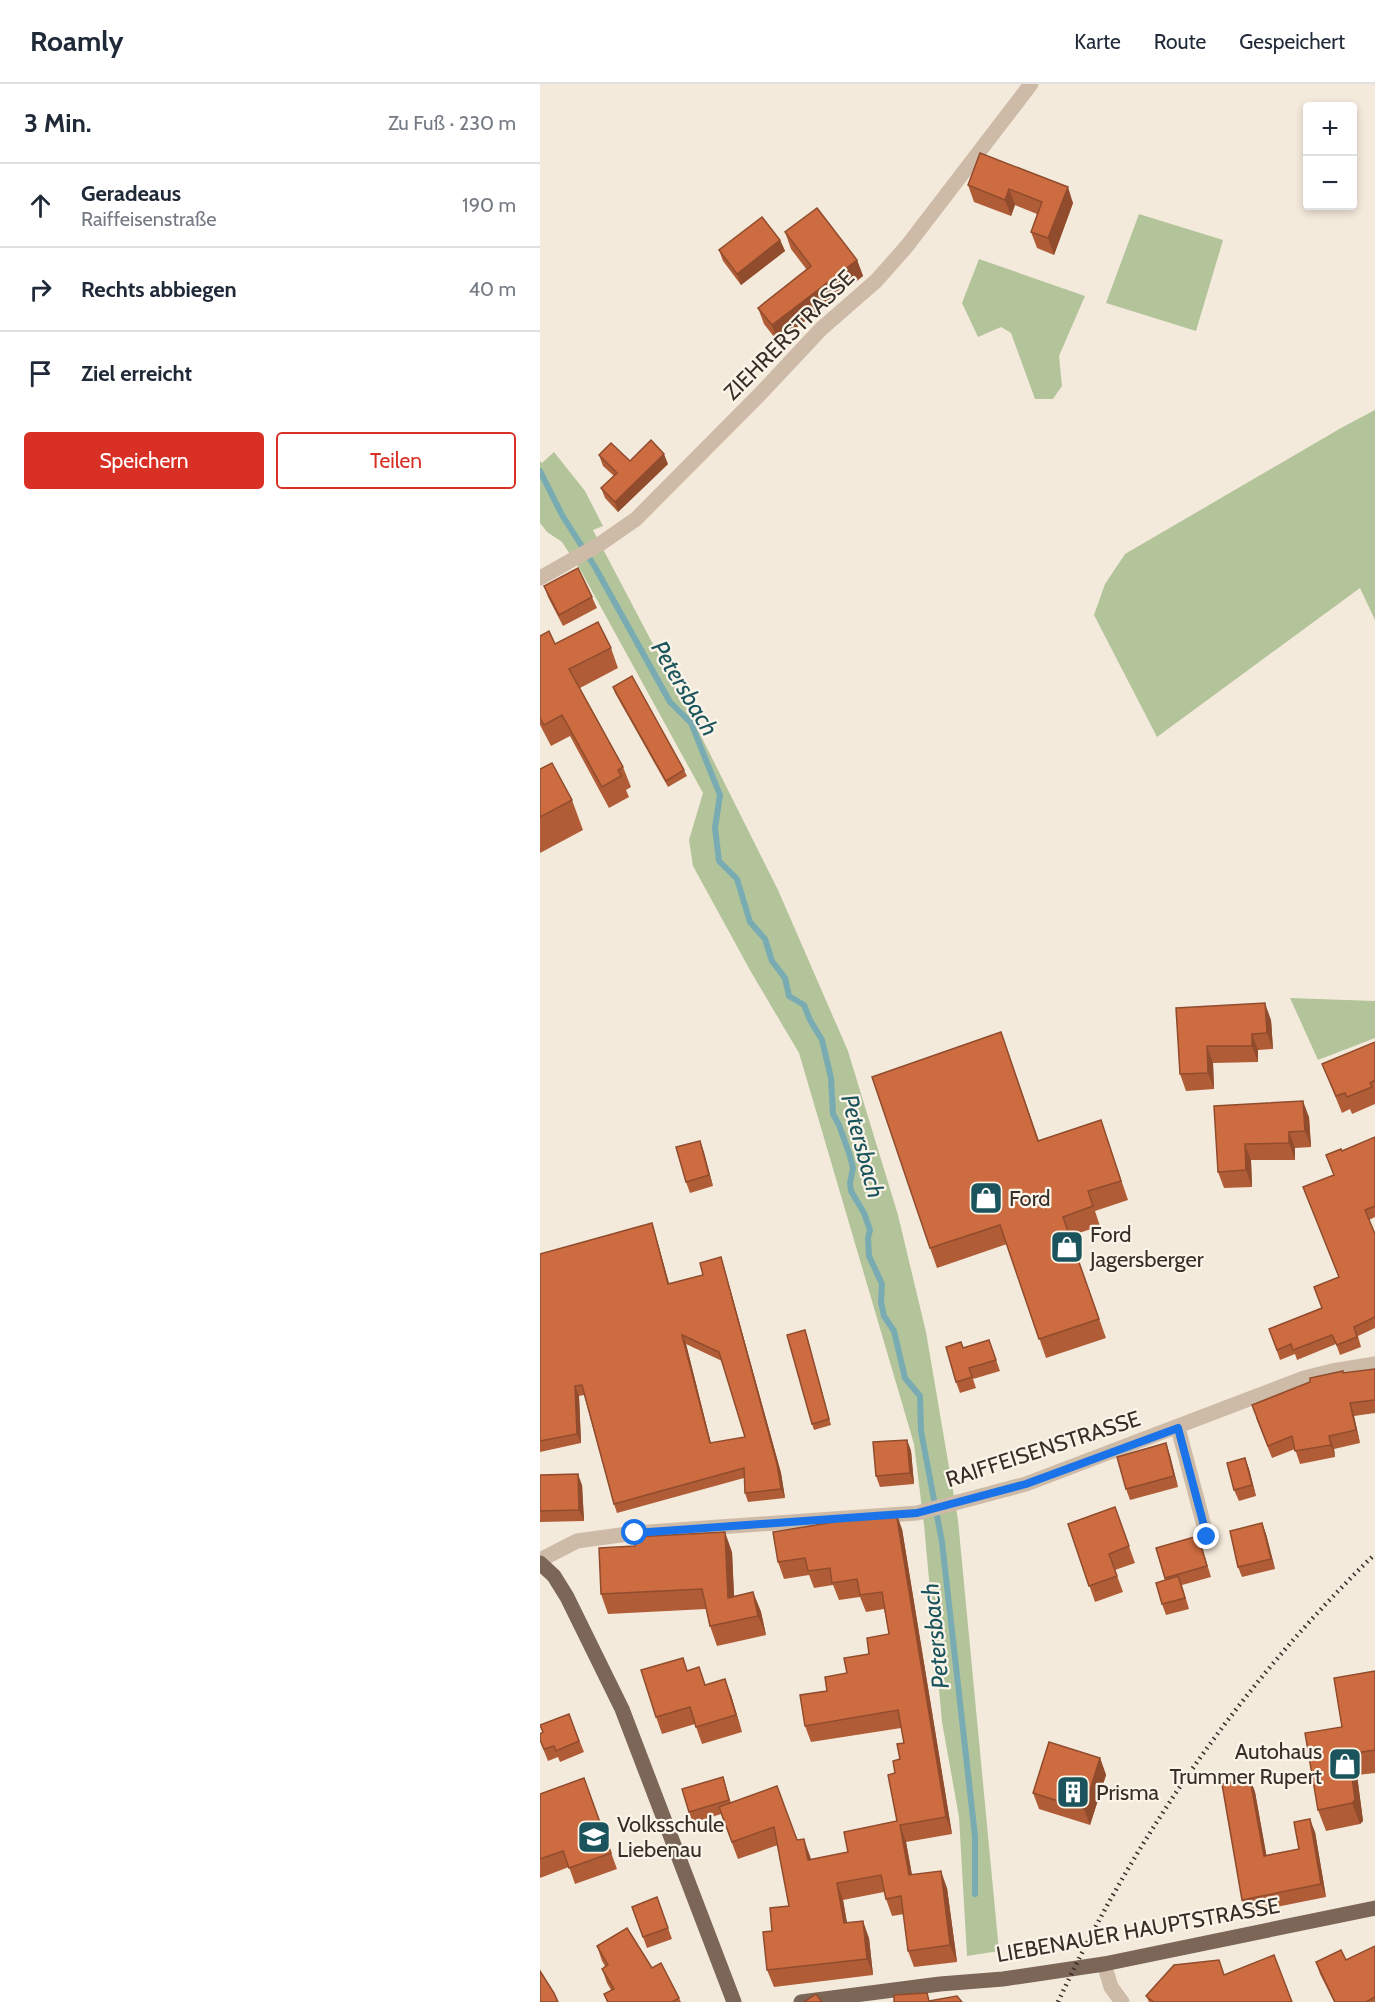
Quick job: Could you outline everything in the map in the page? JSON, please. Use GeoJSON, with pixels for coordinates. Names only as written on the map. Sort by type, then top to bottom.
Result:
{"type":"FeatureCollection","features":[{"type":"Feature","properties":{"kind":"main road"},"geometry":{"type":"LineString","coordinates":[[540,1561],[554,1576],[567,1597],[622,1709],[734,2002]]}},
{"type":"Feature","properties":{"kind":"main road","name":"LIEBENAUER HAUPTSTRASSE"},"geometry":{"type":"LineString","coordinates":[[801,2002],[918,1986],[1003,1979],[1104,1964],[1375,1908]]}},
{"type":"Feature","properties":{"kind":"street","name":"ZIEHRERSTRASSE"},"geometry":{"type":"LineString","coordinates":[[540,578],[600,544],[636,519],[821,329],[876,281],[907,246],[1031,84]]}},
{"type":"Feature","properties":{"kind":"street","name":"RAIFFEISENSTRASSE"},"geometry":{"type":"LineString","coordinates":[[540,1561],[577,1541],[635,1533],[917,1513],[1026,1484],[1178,1428],[1304,1378],[1375,1364]]}},
{"type":"Feature","properties":{"kind":"street"},"geometry":{"type":"LineString","coordinates":[[1178,1428],[1207,1537]]}},
{"type":"Feature","properties":{"kind":"street"},"geometry":{"type":"LineString","coordinates":[[1104,1964],[1111,1988],[1122,2002]]}},
{"type":"Feature","properties":{"kind":"green space"},"geometry":{"type":"Polygon","coordinates":[[[1139,214],[1223,240],[1196,331],[1106,303],[1139,214]]]}},
{"type":"Feature","properties":{"kind":"green space"},"geometry":{"type":"Polygon","coordinates":[[[979,259],[1085,296],[1059,356],[1062,386],[1053,399],[1035,399],[1011,333],[1001,327],[978,337],[962,303],[979,259]]]}},
{"type":"Feature","properties":{"kind":"green space"},"geometry":{"type":"Polygon","coordinates":[[[1375,410],[1375,620],[1360,588],[1157,737],[1094,615],[1105,584],[1125,554],[1375,410]]]}},
{"type":"Feature","properties":{"kind":"green space"},"geometry":{"type":"Polygon","coordinates":[[[554,452],[585,491],[603,526],[593,530],[696,726],[778,890],[848,1051],[898,1215],[926,1332],[958,1520],[999,1951],[967,1956],[959,1817],[942,1722],[924,1525],[914,1444],[799,1053],[751,972],[693,866],[689,840],[703,793],[581,571],[562,542],[547,532],[540,523],[540,461],[542,463],[554,452]]]}},
{"type":"Feature","properties":{"kind":"green space"},"geometry":{"type":"Polygon","coordinates":[[[1290,998],[1375,1001],[1375,1038],[1318,1060],[1290,998]]]}},
{"type":"Feature","properties":{"kind":"building"},"geometry":{"type":"Polygon","coordinates":[[[980,153],[1068,187],[1048,238],[1031,232],[1042,202],[1009,189],[1005,200],[968,185],[980,153]]]}},
{"type":"Feature","properties":{"kind":"building"},"geometry":{"type":"Polygon","coordinates":[[[817,208],[857,260],[772,325],[758,308],[811,266],[785,232],[817,208]]]}},
{"type":"Feature","properties":{"kind":"building"},"geometry":{"type":"Polygon","coordinates":[[[762,217],[780,240],[737,274],[719,250],[762,217]]]}},
{"type":"Feature","properties":{"kind":"building"},"geometry":{"type":"Polygon","coordinates":[[[651,440],[664,454],[615,502],[601,488],[617,473],[599,455],[611,443],[630,461],[651,440]]]}},
{"type":"Feature","properties":{"kind":"building"},"geometry":{"type":"Polygon","coordinates":[[[578,568],[592,597],[559,615],[544,586],[578,568]]]}},
{"type":"Feature","properties":{"kind":"building"},"geometry":{"type":"Polygon","coordinates":[[[598,622],[611,648],[569,669],[623,767],[618,770],[621,776],[602,787],[562,715],[544,725],[540,718],[540,636],[549,631],[555,644],[598,622]]]}},
{"type":"Feature","properties":{"kind":"building"},"geometry":{"type":"Polygon","coordinates":[[[632,676],[684,770],[666,781],[613,687],[632,676]]]}},
{"type":"Feature","properties":{"kind":"building"},"geometry":{"type":"Polygon","coordinates":[[[552,763],[572,800],[540,817],[540,769],[552,763]]]}},
{"type":"Feature","properties":{"kind":"building"},"geometry":{"type":"Polygon","coordinates":[[[1265,1003],[1267,1033],[1252,1034],[1252,1046],[1207,1046],[1208,1073],[1180,1074],[1176,1008],[1265,1003]]]}},
{"type":"Feature","properties":{"kind":"building","name":"Ford"},"geometry":{"type":"Polygon","coordinates":[[[1001,1032],[1038,1141],[1101,1120],[1121,1181],[1088,1191],[1093,1206],[1063,1217],[1099,1319],[1039,1339],[1000,1225],[930,1248],[872,1077],[1001,1032]]]}},
{"type":"Feature","properties":{"kind":"building"},"geometry":{"type":"Polygon","coordinates":[[[1375,1042],[1375,1080],[1370,1083],[1372,1087],[1347,1097],[1345,1093],[1336,1096],[1322,1064],[1375,1042]]]}},
{"type":"Feature","properties":{"kind":"building"},"geometry":{"type":"Polygon","coordinates":[[[1303,1101],[1305,1131],[1289,1132],[1289,1143],[1245,1144],[1246,1170],[1218,1172],[1214,1106],[1303,1101]]]}},
{"type":"Feature","properties":{"kind":"building"},"geometry":{"type":"Polygon","coordinates":[[[1375,1137],[1375,1206],[1365,1210],[1375,1234],[1375,1317],[1354,1327],[1357,1337],[1337,1345],[1332,1335],[1293,1350],[1291,1344],[1277,1350],[1269,1329],[1322,1308],[1314,1287],[1339,1277],[1303,1187],[1334,1175],[1326,1155],[1375,1137]]]}},
{"type":"Feature","properties":{"kind":"building"},"geometry":{"type":"Polygon","coordinates":[[[700,1141],[709,1175],[686,1182],[676,1147],[700,1141]]]}},
{"type":"Feature","properties":{"kind":"building"},"geometry":{"type":"Polygon","coordinates":[[[652,1223],[668,1284],[703,1275],[700,1263],[721,1257],[777,1464],[781,1489],[745,1493],[744,1468],[614,1504],[582,1385],[575,1386],[577,1434],[540,1441],[540,1254],[652,1223]],[[682,1335],[710,1443],[745,1437],[719,1352],[682,1335]]]}},
{"type":"Feature","properties":{"kind":"building"},"geometry":{"type":"Polygon","coordinates":[[[805,1330],[829,1419],[812,1424],[787,1335],[805,1330]]]}},
{"type":"Feature","properties":{"kind":"building"},"geometry":{"type":"Polygon","coordinates":[[[989,1340],[996,1360],[969,1368],[972,1377],[956,1382],[946,1347],[961,1342],[963,1348],[989,1340]]]}},
{"type":"Feature","properties":{"kind":"building"},"geometry":{"type":"Polygon","coordinates":[[[1375,1369],[1375,1400],[1350,1403],[1356,1430],[1329,1436],[1331,1445],[1295,1451],[1292,1436],[1268,1446],[1252,1405],[1310,1382],[1310,1378],[1343,1371],[1343,1373],[1375,1369]]]}},
{"type":"Feature","properties":{"kind":"building"},"geometry":{"type":"Polygon","coordinates":[[[907,1440],[910,1473],[876,1476],[873,1442],[907,1440]]]}},
{"type":"Feature","properties":{"kind":"building"},"geometry":{"type":"Polygon","coordinates":[[[1166,1443],[1174,1476],[1126,1489],[1117,1457],[1166,1443]]]}},
{"type":"Feature","properties":{"kind":"building"},"geometry":{"type":"Polygon","coordinates":[[[1245,1458],[1252,1485],[1234,1490],[1227,1463],[1245,1458]]]}},
{"type":"Feature","properties":{"kind":"building"},"geometry":{"type":"Polygon","coordinates":[[[578,1474],[579,1510],[540,1511],[540,1475],[578,1474]]]}},
{"type":"Feature","properties":{"kind":"building"},"geometry":{"type":"Polygon","coordinates":[[[1115,1507],[1129,1546],[1109,1554],[1117,1576],[1089,1586],[1068,1524],[1115,1507]]]}},
{"type":"Feature","properties":{"kind":"building"},"geometry":{"type":"Polygon","coordinates":[[[896,1512],[946,1817],[900,1825],[909,1875],[941,1871],[950,1945],[908,1951],[901,1896],[886,1899],[881,1875],[837,1883],[844,1923],[863,1921],[867,1959],[767,1970],[763,1932],[772,1931],[770,1908],[789,1906],[774,1827],[732,1842],[719,1807],[777,1786],[797,1840],[804,1839],[808,1860],[848,1852],[844,1832],[897,1821],[888,1775],[895,1773],[893,1761],[900,1759],[897,1744],[904,1743],[898,1710],[805,1726],[800,1695],[827,1691],[825,1677],[847,1673],[844,1658],[869,1654],[867,1638],[889,1634],[882,1592],[860,1595],[857,1579],[832,1583],[830,1568],[808,1571],[805,1558],[778,1562],[773,1532],[896,1512]]]}},
{"type":"Feature","properties":{"kind":"building"},"geometry":{"type":"Polygon","coordinates":[[[1262,1523],[1271,1559],[1238,1567],[1230,1531],[1262,1523]]]}},
{"type":"Feature","properties":{"kind":"building"},"geometry":{"type":"Polygon","coordinates":[[[725,1532],[728,1598],[753,1592],[758,1616],[710,1626],[702,1589],[601,1594],[599,1548],[635,1546],[634,1537],[725,1532]]]}},
{"type":"Feature","properties":{"kind":"building"},"geometry":{"type":"Polygon","coordinates":[[[1198,1536],[1207,1566],[1165,1578],[1156,1548],[1198,1536]]]}},
{"type":"Feature","properties":{"kind":"building"},"geometry":{"type":"Polygon","coordinates":[[[1178,1576],[1185,1598],[1162,1604],[1156,1583],[1178,1576]]]}},
{"type":"Feature","properties":{"kind":"building"},"geometry":{"type":"Polygon","coordinates":[[[683,1658],[687,1671],[699,1667],[705,1685],[725,1679],[736,1715],[696,1727],[690,1707],[656,1717],[641,1670],[683,1658]]]}},
{"type":"Feature","properties":{"kind":"building","name":"Autohaus Trummer Rupert"},"geometry":{"type":"Polygon","coordinates":[[[1375,1671],[1375,1750],[1349,1754],[1355,1800],[1352,1803],[1318,1810],[1305,1733],[1342,1727],[1334,1678],[1375,1671]]]}},
{"type":"Feature","properties":{"kind":"building"},"geometry":{"type":"Polygon","coordinates":[[[569,1714],[579,1741],[556,1751],[554,1746],[544,1749],[540,1740],[540,1734],[543,1732],[540,1725],[569,1714]]]}},
{"type":"Feature","properties":{"kind":"building"},"geometry":{"type":"Polygon","coordinates":[[[1049,1742],[1100,1758],[1084,1809],[1033,1793],[1049,1742]]]}},
{"type":"Feature","properties":{"kind":"building"},"geometry":{"type":"Polygon","coordinates":[[[723,1777],[729,1800],[689,1812],[682,1789],[723,1777]]]}},
{"type":"Feature","properties":{"kind":"building"},"geometry":{"type":"Polygon","coordinates":[[[584,1778],[611,1853],[569,1868],[563,1851],[540,1859],[540,1794],[584,1778]]]}},
{"type":"Feature","properties":{"kind":"building"},"geometry":{"type":"Polygon","coordinates":[[[1250,1779],[1264,1856],[1299,1849],[1294,1822],[1310,1819],[1321,1884],[1242,1900],[1222,1784],[1250,1779]]]}},
{"type":"Feature","properties":{"kind":"building"},"geometry":{"type":"Polygon","coordinates":[[[657,1897],[668,1928],[643,1937],[632,1907],[657,1897]]]}},
{"type":"Feature","properties":{"kind":"building"},"geometry":{"type":"Polygon","coordinates":[[[627,1928],[652,1968],[661,1963],[679,1998],[672,2002],[608,2002],[604,1994],[614,1989],[602,1969],[608,1965],[597,1946],[627,1928]]]}},
{"type":"Feature","properties":{"kind":"building"},"geometry":{"type":"Polygon","coordinates":[[[1375,1946],[1375,1997],[1366,2002],[1335,2002],[1316,1962],[1341,1950],[1346,1960],[1375,1946]]]}},
{"type":"Feature","properties":{"kind":"building"},"geometry":{"type":"Polygon","coordinates":[[[1274,1955],[1292,2002],[1154,2002],[1146,1996],[1174,1965],[1219,1960],[1224,1975],[1274,1955]]]}},
{"type":"Feature","properties":{"kind":"building"},"geometry":{"type":"Polygon","coordinates":[[[540,1971],[554,1993],[558,2002],[540,2002],[540,1971]]]}},
{"type":"Feature","properties":{"kind":"building"},"geometry":{"type":"Polygon","coordinates":[[[927,1993],[929,2001],[957,1996],[962,2002],[894,2002],[894,1995],[927,1993]]]}},
{"type":"Feature","properties":{"kind":"building"},"geometry":{"type":"Polygon","coordinates":[[[816,1994],[822,2002],[804,2002],[816,1994]]]}},
{"type":"Feature","properties":{"kind":"waterway","name":"Petersbach"},"geometry":{"type":"LineString","coordinates":[[540,471],[562,515],[595,567],[670,702],[691,723],[720,795],[715,828],[719,861],[737,879],[750,922],[765,939],[772,961],[785,978],[789,996],[804,1005],[822,1040],[831,1078],[833,1114],[839,1125],[853,1168],[851,1191],[864,1213],[870,1230],[869,1256],[882,1284],[881,1302],[884,1316],[894,1331],[905,1378],[920,1396],[921,1431],[942,1542],[975,1836],[975,1894]]}},
{"type":"Feature","properties":{"kind":"railway"},"geometry":{"type":"LineString","coordinates":[[1058,2002],[1122,1880],[1196,1764],[1280,1655],[1326,1603],[1375,1554]]}},
{"type":"Feature","properties":{"kind":"place","name":"Ford"},"geometry":{"type":"Point","coordinates":[986,1198]}},
{"type":"Feature","properties":{"kind":"place","name":"Ford Jagersberger"},"geometry":{"type":"Point","coordinates":[1067,1247]}},
{"type":"Feature","properties":{"kind":"place","name":"Autohaus Trummer Rupert"},"geometry":{"type":"Point","coordinates":[1345,1764]}},
{"type":"Feature","properties":{"kind":"place","name":"Prisma"},"geometry":{"type":"Point","coordinates":[1073,1792]}},
{"type":"Feature","properties":{"kind":"place","name":"Volksschule Liebenau"},"geometry":{"type":"Point","coordinates":[594,1837]}},
{"type":"Feature","properties":{"kind":"route"},"geometry":{"type":"LineString","coordinates":[[635,1533],[917,1513],[1026,1484],[1178,1428],[1207,1537]]}}]}
